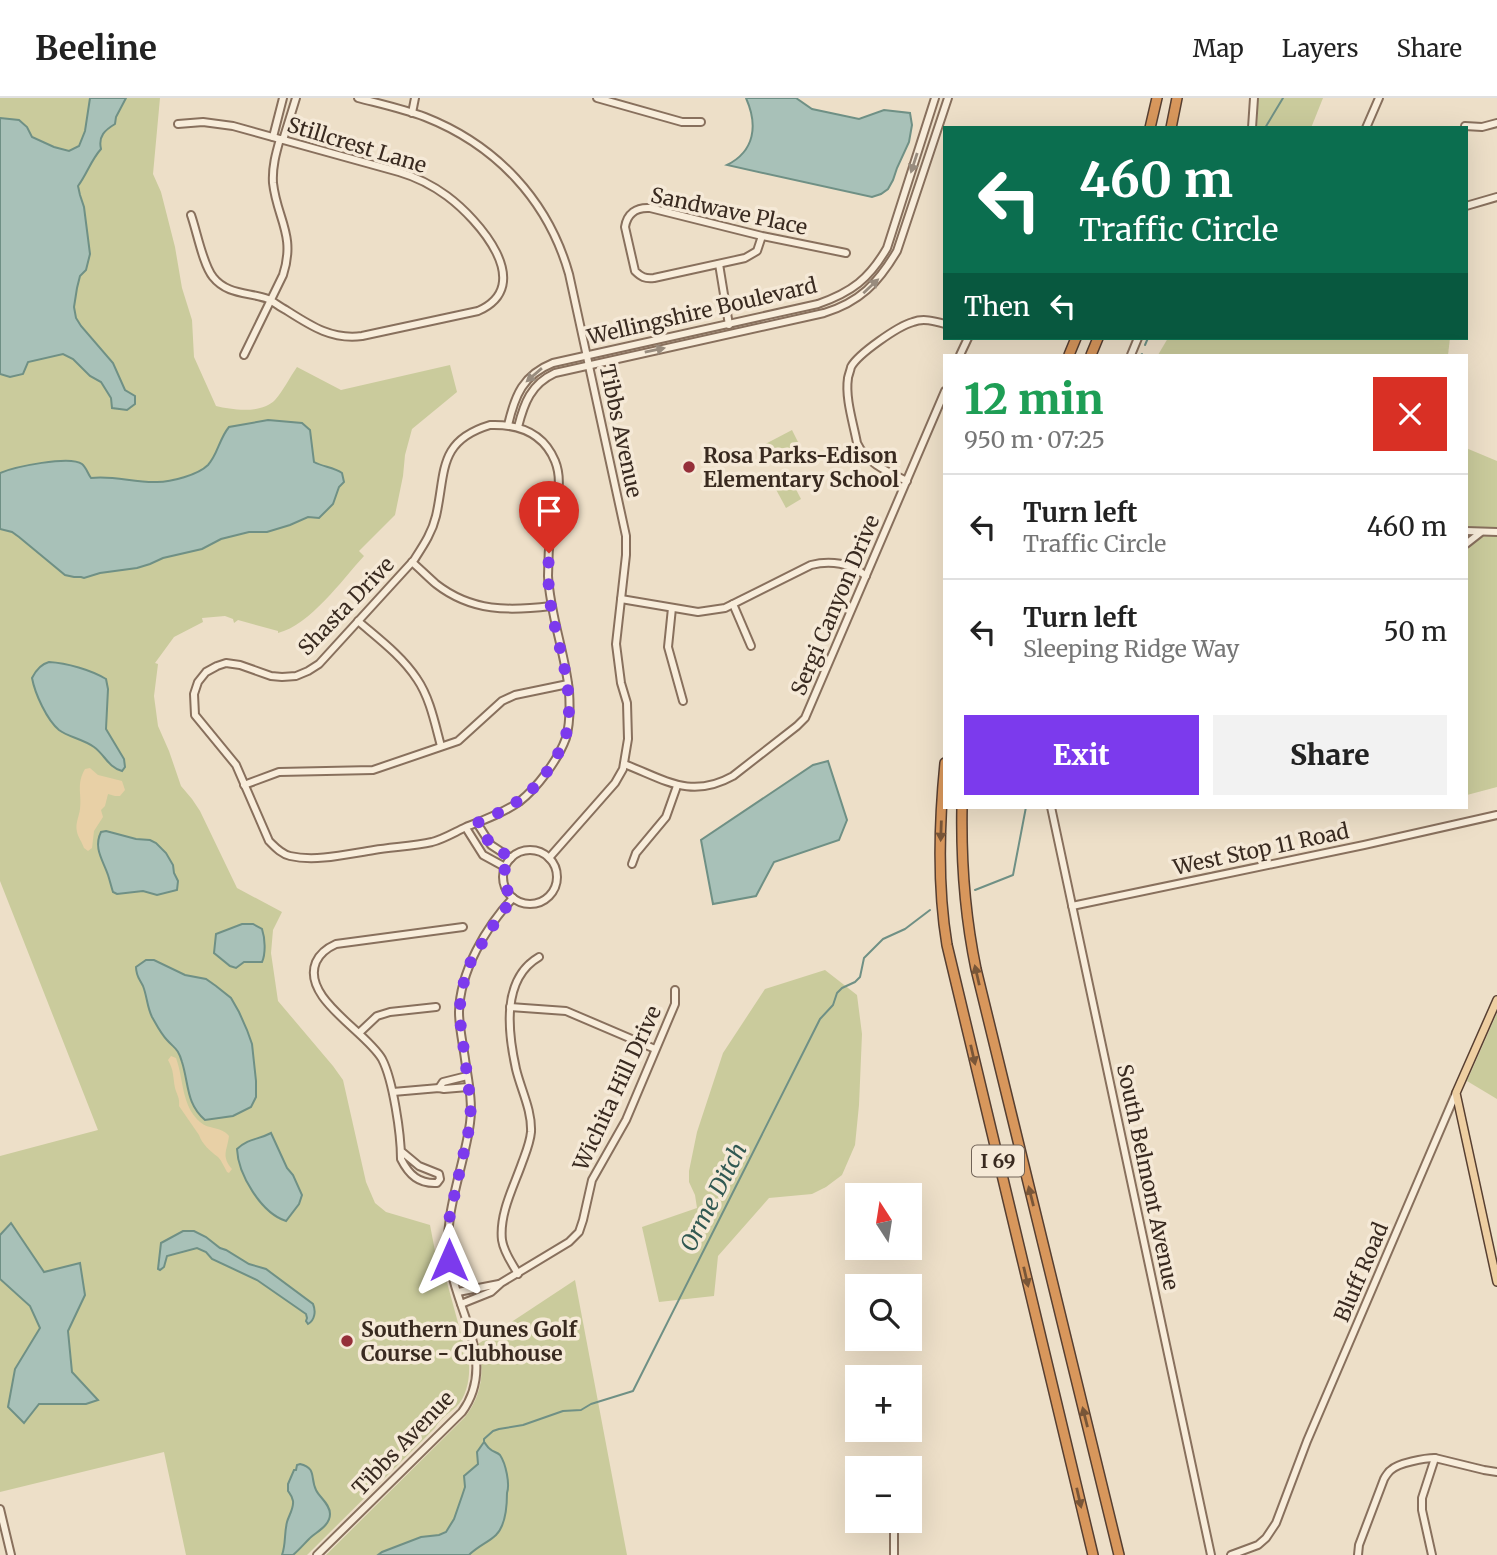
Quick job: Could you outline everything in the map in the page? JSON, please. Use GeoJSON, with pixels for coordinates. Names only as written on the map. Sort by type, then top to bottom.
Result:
{"type":"FeatureCollection","features":[{"type":"Feature","properties":{"kind":"highway"},"geometry":{"type":"LineString","coordinates":[[1150,126],[1157,98]]}},
{"type":"Feature","properties":{"kind":"highway"},"geometry":{"type":"LineString","coordinates":[[1171,126],[1177,98]]}},
{"type":"Feature","properties":{"kind":"highway","name":"I 69"},"geometry":{"type":"LineString","coordinates":[[943,791],[940,834],[943,918],[947,945],[1093,1555]]}},
{"type":"Feature","properties":{"kind":"highway","name":"I 69"},"geometry":{"type":"LineString","coordinates":[[962,809],[966,901],[974,959],[1119,1555]]}},
{"type":"Feature","properties":{"kind":"main road","name":"Bluff Road"},"geometry":{"type":"LineString","coordinates":[[1456,1093],[1497,1000]]}},
{"type":"Feature","properties":{"kind":"main road"},"geometry":{"type":"LineString","coordinates":[[1456,1093],[1497,1282]]}},
{"type":"Feature","properties":{"kind":"street"},"geometry":{"type":"LineString","coordinates":[[244,355],[284,272],[288,248],[286,228],[273,180],[283,98]]}},
{"type":"Feature","properties":{"kind":"street"},"geometry":{"type":"LineString","coordinates":[[279,138],[296,98]]}},
{"type":"Feature","properties":{"kind":"street","name":"Tibbs Avenue"},"geometry":{"type":"LineString","coordinates":[[358,98],[427,118],[476,142],[506,167],[531,195],[549,224],[564,258],[626,536],[616,644],[621,683],[627,703],[628,739],[623,769],[615,783],[549,858]]}},
{"type":"Feature","properties":{"kind":"street"},"geometry":{"type":"LineString","coordinates":[[398,108],[401,98]]}},
{"type":"Feature","properties":{"kind":"street"},"geometry":{"type":"LineString","coordinates":[[411,113],[415,98]]}},
{"type":"Feature","properties":{"kind":"street"},"geometry":{"type":"LineString","coordinates":[[597,98],[622,101],[682,122],[701,122]]}},
{"type":"Feature","properties":{"kind":"street","name":"Wellingshire Boulevard"},"geometry":{"type":"LineString","coordinates":[[508,425],[516,396],[525,383],[534,373],[555,362],[818,304],[847,292],[863,281],[887,248],[935,98]]}},
{"type":"Feature","properties":{"kind":"street","name":"Wellingshire Boulevard"},"geometry":{"type":"LineString","coordinates":[[518,427],[526,401],[539,383],[557,372],[824,313],[848,304],[871,288],[897,251],[948,98]]}},
{"type":"Feature","properties":{"kind":"street"},"geometry":{"type":"LineString","coordinates":[[1252,126],[1254,98]]}},
{"type":"Feature","properties":{"kind":"street"},"geometry":{"type":"LineString","coordinates":[[1367,126],[1379,98]]}},
{"type":"Feature","properties":{"kind":"street"},"geometry":{"type":"LineString","coordinates":[[1468,126],[1482,127],[1497,123]]}},
{"type":"Feature","properties":{"kind":"street","name":"Stillcrest Lane"},"geometry":{"type":"LineString","coordinates":[[178,124],[223,124],[407,174],[449,197],[475,221],[489,239],[503,268],[498,295],[489,305],[478,311],[355,337],[340,337],[319,331],[270,301]]}},
{"type":"Feature","properties":{"kind":"street"},"geometry":{"type":"LineString","coordinates":[[1468,205],[1497,197]]}},
{"type":"Feature","properties":{"kind":"street","name":"Sandwave Place"},"geometry":{"type":"LineString","coordinates":[[719,264],[653,278],[640,276],[633,266],[625,227],[629,215],[638,209],[650,208],[762,236],[846,253]]}},
{"type":"Feature","properties":{"kind":"street"},"geometry":{"type":"LineString","coordinates":[[191,215],[208,269],[215,280],[230,290],[270,301]]}},
{"type":"Feature","properties":{"kind":"street"},"geometry":{"type":"LineString","coordinates":[[730,334],[719,264],[752,255],[757,251],[762,236]]}},
{"type":"Feature","properties":{"kind":"street"},"geometry":{"type":"LineString","coordinates":[[907,481],[883,469],[860,451],[847,390],[848,377],[851,367],[859,357],[897,329],[913,321],[943,324]]}},
{"type":"Feature","properties":{"kind":"street","name":"Sergi Canyon Drive"},"geometry":{"type":"LineString","coordinates":[[624,764],[677,786],[700,788],[733,776],[797,726],[810,709],[943,396]]}},
{"type":"Feature","properties":{"kind":"street","name":"Shasta Drive"},"geometry":{"type":"LineString","coordinates":[[466,828],[433,841],[331,856],[288,856],[269,841],[236,765],[195,715],[194,694],[198,682],[206,672],[226,663],[271,676],[296,676],[319,664],[427,542],[436,516],[443,472],[452,449],[461,439],[477,429],[490,425],[518,427]]}},
{"type":"Feature","properties":{"kind":"street"},"geometry":{"type":"LineString","coordinates":[[505,867],[483,855],[466,828],[518,802],[536,786],[566,738],[570,712],[568,684],[551,606],[548,577],[559,475],[546,446],[518,427]]}},
{"type":"Feature","properties":{"kind":"street"},"geometry":{"type":"LineString","coordinates":[[1468,531],[1497,532]]}},
{"type":"Feature","properties":{"kind":"street"},"geometry":{"type":"LineString","coordinates":[[1468,542],[1481,532]]}},
{"type":"Feature","properties":{"kind":"street"},"geometry":{"type":"LineString","coordinates":[[412,562],[438,585],[480,606],[517,610],[551,606]]}},
{"type":"Feature","properties":{"kind":"street"},"geometry":{"type":"LineString","coordinates":[[621,599],[698,612],[725,608],[811,565],[823,562],[837,563],[866,576]]}},
{"type":"Feature","properties":{"kind":"street"},"geometry":{"type":"LineString","coordinates":[[733,604],[751,646]]}},
{"type":"Feature","properties":{"kind":"street"},"geometry":{"type":"LineString","coordinates":[[672,608],[668,647],[683,701]]}},
{"type":"Feature","properties":{"kind":"street"},"geometry":{"type":"LineString","coordinates":[[358,621],[400,658],[418,680],[430,706],[442,746]]}},
{"type":"Feature","properties":{"kind":"street"},"geometry":{"type":"LineString","coordinates":[[244,785],[279,772],[373,770],[458,741],[502,701],[529,691],[568,684]]}},
{"type":"Feature","properties":{"kind":"street"},"geometry":{"type":"LineString","coordinates":[[632,864],[636,853],[666,817],[677,786]]}},
{"type":"Feature","properties":{"kind":"street","name":"South Belmont Avenue"},"geometry":{"type":"LineString","coordinates":[[1051,809],[1210,1555]]}},
{"type":"Feature","properties":{"kind":"street","name":"West Stop 11 Road"},"geometry":{"type":"LineString","coordinates":[[1072,906],[1497,815]]}},
{"type":"Feature","properties":{"kind":"street"},"geometry":{"type":"LineString","coordinates":[[477,823],[491,845],[511,858]]}},
{"type":"Feature","properties":{"kind":"street"},"geometry":{"type":"LineString","coordinates":[[534,850],[549,858],[558,879],[552,892],[541,901],[527,904],[513,898],[504,884],[503,875],[511,858],[517,853],[534,850]]}},
{"type":"Feature","properties":{"kind":"street","name":"Tibbs Avenue"},"geometry":{"type":"LineString","coordinates":[[317,1555],[462,1412],[476,1382],[477,1363],[449,1260],[448,1240],[449,1220],[471,1120],[459,1012],[463,985],[471,961],[513,898]]}},
{"type":"Feature","properties":{"kind":"street"},"geometry":{"type":"LineString","coordinates":[[401,1151],[418,1166],[439,1174],[437,1183],[414,1178],[406,1169],[401,1159],[393,1092],[387,1069],[380,1056],[359,1033],[324,1000],[314,978],[315,964],[327,948],[342,943],[463,927]]}},
{"type":"Feature","properties":{"kind":"street"},"geometry":{"type":"LineString","coordinates":[[518,1274],[506,1254],[502,1229],[504,1215],[530,1139],[531,1124],[516,1069],[509,1023],[510,1007],[513,989],[527,964],[539,957]]}},
{"type":"Feature","properties":{"kind":"street","name":"Wichita Hill Drive"},"geometry":{"type":"LineString","coordinates":[[461,1304],[491,1292],[501,1283],[569,1242],[579,1232],[592,1180],[626,1120],[675,1004],[675,990]]}},
{"type":"Feature","properties":{"kind":"street"},"geometry":{"type":"LineString","coordinates":[[359,1033],[377,1016],[436,1007]]}},
{"type":"Feature","properties":{"kind":"street"},"geometry":{"type":"LineString","coordinates":[[510,1007],[566,1011],[655,1049]]}},
{"type":"Feature","properties":{"kind":"street"},"geometry":{"type":"LineString","coordinates":[[439,1088],[443,1082],[467,1076]]}},
{"type":"Feature","properties":{"kind":"street"},"geometry":{"type":"LineString","coordinates":[[393,1092],[468,1087]]}},
{"type":"Feature","properties":{"kind":"street","name":"Bluff Road"},"geometry":{"type":"LineString","coordinates":[[1258,1545],[1276,1523],[1307,1441],[1456,1093]]}},
{"type":"Feature","properties":{"kind":"street","name":"Wichita Hill Drive"},"geometry":{"type":"LineString","coordinates":[[458,1293],[501,1283]]}},
{"type":"Feature","properties":{"kind":"street"},"geometry":{"type":"LineString","coordinates":[[1432,1555],[1422,1498],[1435,1458]]}},
{"type":"Feature","properties":{"kind":"street"},"geometry":{"type":"LineString","coordinates":[[1358,1555],[1359,1545],[1384,1479],[1390,1470],[1435,1458],[1497,1472]]}},
{"type":"Feature","properties":{"kind":"street"},"geometry":{"type":"LineString","coordinates":[[1484,1470],[1497,1465]]}},
{"type":"Feature","properties":{"kind":"street"},"geometry":{"type":"LineString","coordinates":[[0,1509],[11,1555]]}},
{"type":"Feature","properties":{"kind":"street"},"geometry":{"type":"LineString","coordinates":[[894,1533],[894,1555]]}},
{"type":"Feature","properties":{"kind":"street"},"geometry":{"type":"LineString","coordinates":[[1231,1555],[1258,1545],[1260,1555]]}},
{"type":"Feature","properties":{"kind":"green space"},"geometry":{"type":"Polygon","coordinates":[[[0,98],[160,98],[153,174],[161,192],[182,288],[192,320],[194,357],[216,406],[247,410],[269,404],[275,400],[297,367],[341,390],[450,365],[457,392],[412,429],[395,515],[359,551],[364,556],[336,589],[302,621],[278,633],[238,620],[234,623],[233,619],[225,616],[202,618],[203,622],[174,637],[155,663],[158,664],[154,696],[158,726],[181,786],[200,811],[237,888],[282,912],[273,930],[271,953],[278,1001],[343,1080],[366,1182],[375,1203],[386,1212],[430,1225],[435,1251],[442,1264],[469,1363],[467,1386],[460,1403],[307,1555],[186,1555],[164,1452],[0,1492],[0,1156],[98,1130],[0,881],[0,98]]]}},
{"type":"Feature","properties":{"kind":"green space"},"geometry":{"type":"Polygon","coordinates":[[[1258,98],[1323,98],[1312,126],[1257,126],[1258,98]]]}},
{"type":"Feature","properties":{"kind":"green space"},"geometry":{"type":"Polygon","coordinates":[[[1167,340],[1450,340],[1448,354],[1159,354],[1167,340]]]}},
{"type":"Feature","properties":{"kind":"green space"},"geometry":{"type":"Polygon","coordinates":[[[792,430],[800,446],[764,465],[756,449],[792,430]]]}},
{"type":"Feature","properties":{"kind":"green space"},"geometry":{"type":"Polygon","coordinates":[[[1468,449],[1497,461],[1497,787],[1468,795],[1468,449]]]}},
{"type":"Feature","properties":{"kind":"green space"},"geometry":{"type":"Polygon","coordinates":[[[788,474],[801,499],[786,508],[772,482],[788,474]]]}},
{"type":"Feature","properties":{"kind":"green space"},"geometry":{"type":"Polygon","coordinates":[[[825,970],[857,995],[862,1034],[855,1145],[842,1175],[812,1194],[769,1198],[718,1256],[714,1296],[659,1302],[642,1227],[697,1208],[689,1182],[689,1171],[697,1132],[723,1053],[765,989],[825,970]]]}},
{"type":"Feature","properties":{"kind":"green space"},"geometry":{"type":"Polygon","coordinates":[[[1497,1013],[1497,1099],[1467,1081],[1497,1013]]]}},
{"type":"Feature","properties":{"kind":"green space"},"geometry":{"type":"Polygon","coordinates":[[[575,1280],[627,1555],[326,1555],[471,1409],[481,1382],[478,1344],[575,1280]]]}},
{"type":"Feature","properties":{"kind":"sand"},"geometry":{"type":"Polygon","coordinates":[[[90,768],[98,775],[122,781],[125,790],[120,796],[108,794],[101,810],[103,817],[94,831],[92,848],[88,851],[78,836],[76,826],[80,809],[81,779],[85,769],[90,768]]]}},
{"type":"Feature","properties":{"kind":"sand"},"geometry":{"type":"Polygon","coordinates":[[[171,1056],[176,1058],[186,1100],[194,1115],[200,1122],[229,1136],[226,1153],[232,1169],[229,1173],[204,1144],[179,1106],[168,1060],[171,1056]]]}},
{"type":"Feature","properties":{"kind":"water"},"geometry":{"type":"Polygon","coordinates":[[[90,98],[126,98],[115,124],[103,134],[101,149],[78,186],[84,207],[90,254],[86,270],[80,276],[74,307],[81,326],[113,363],[125,390],[135,396],[135,404],[127,410],[112,408],[111,398],[101,382],[63,354],[28,362],[23,374],[10,377],[0,374],[0,118],[19,120],[27,127],[32,137],[69,151],[79,146],[85,131],[90,98]]]}},
{"type":"Feature","properties":{"kind":"water"},"geometry":{"type":"Polygon","coordinates":[[[746,98],[796,98],[812,109],[859,119],[884,110],[910,113],[912,125],[909,142],[888,189],[872,197],[727,165],[743,152],[752,136],[752,118],[746,98]]]}},
{"type":"Feature","properties":{"kind":"water"},"geometry":{"type":"Polygon","coordinates":[[[268,420],[302,423],[310,430],[314,462],[342,473],[344,482],[339,487],[333,504],[319,518],[308,517],[267,532],[249,532],[221,539],[202,549],[163,558],[137,568],[84,578],[65,575],[12,532],[0,529],[0,473],[29,465],[66,461],[82,464],[91,478],[169,481],[204,469],[229,427],[268,420]]]}},
{"type":"Feature","properties":{"kind":"water"},"geometry":{"type":"Polygon","coordinates":[[[49,662],[79,667],[106,679],[106,729],[124,759],[125,767],[122,771],[113,767],[94,747],[63,732],[50,720],[32,678],[39,668],[49,662]]]}},
{"type":"Feature","properties":{"kind":"water"},"geometry":{"type":"Polygon","coordinates":[[[828,761],[847,820],[839,840],[774,862],[756,896],[713,904],[701,840],[813,765],[828,761]]]}},
{"type":"Feature","properties":{"kind":"water"},"geometry":{"type":"Polygon","coordinates":[[[101,832],[156,843],[173,865],[178,881],[177,890],[157,895],[143,891],[117,894],[113,892],[98,849],[101,832]]]}},
{"type":"Feature","properties":{"kind":"water"},"geometry":{"type":"Polygon","coordinates":[[[242,924],[253,924],[262,929],[264,954],[262,962],[244,962],[236,968],[214,953],[216,934],[242,924]]]}},
{"type":"Feature","properties":{"kind":"water"},"geometry":{"type":"Polygon","coordinates":[[[146,960],[154,960],[185,975],[206,979],[231,998],[252,1044],[256,1097],[251,1107],[233,1116],[205,1120],[194,1107],[179,1054],[152,1017],[137,975],[136,967],[146,960]]]}},
{"type":"Feature","properties":{"kind":"water"},"geometry":{"type":"Polygon","coordinates":[[[271,1133],[302,1195],[299,1204],[286,1221],[268,1210],[252,1191],[238,1159],[237,1149],[241,1145],[271,1133]]]}},
{"type":"Feature","properties":{"kind":"water"},"geometry":{"type":"Polygon","coordinates":[[[11,1223],[44,1272],[80,1263],[85,1295],[68,1331],[72,1372],[98,1400],[86,1404],[39,1404],[24,1423],[8,1407],[15,1369],[40,1328],[30,1306],[0,1279],[0,1235],[11,1223]]]}},
{"type":"Feature","properties":{"kind":"water"},"geometry":{"type":"Polygon","coordinates":[[[183,1231],[194,1231],[249,1264],[266,1269],[313,1304],[315,1312],[312,1320],[308,1324],[306,1314],[257,1280],[212,1259],[197,1248],[167,1256],[164,1267],[158,1269],[161,1243],[183,1231]]]}},
{"type":"Feature","properties":{"kind":"water"},"geometry":{"type":"Polygon","coordinates":[[[484,1442],[500,1455],[508,1479],[505,1516],[496,1535],[469,1555],[378,1555],[421,1537],[446,1532],[454,1519],[465,1487],[464,1476],[478,1464],[477,1452],[484,1442]]]}},
{"type":"Feature","properties":{"kind":"water"},"geometry":{"type":"Polygon","coordinates":[[[300,1464],[311,1471],[314,1486],[330,1514],[325,1525],[293,1555],[282,1555],[293,1504],[288,1484],[300,1464]]]}},
{"type":"Feature","properties":{"kind":"waterway","name":"Orme Ditch"},"geometry":{"type":"LineString","coordinates":[[1266,126],[1283,98]]}},
{"type":"Feature","properties":{"kind":"waterway","name":"Orme Ditch"},"geometry":{"type":"LineString","coordinates":[[1145,345],[1147,340]]}},
{"type":"Feature","properties":{"kind":"waterway","name":"Orme Ditch"},"geometry":{"type":"LineString","coordinates":[[975,890],[1013,875],[1026,809]]}},
{"type":"Feature","properties":{"kind":"waterway","name":"Orme Ditch"},"geometry":{"type":"LineString","coordinates":[[484,1442],[493,1431],[523,1425],[563,1411],[581,1410],[591,1404],[633,1391],[820,1019],[833,1005],[837,993],[860,977],[864,958],[883,939],[905,929],[930,910]]}},
{"type":"Feature","properties":{"kind":"place","name":"Rosa Parks-Edison Elementary School"},"geometry":{"type":"Point","coordinates":[689,467]}},
{"type":"Feature","properties":{"kind":"place","name":"Southern Dunes Golf Course - Clubhouse"},"geometry":{"type":"Point","coordinates":[347,1341]}},
{"type":"Feature","properties":{"kind":"route"},"geometry":{"type":"LineString","coordinates":[[449,1260],[449,1220],[471,1120],[459,1012],[463,985],[471,961],[513,898],[504,884],[503,875],[511,858],[491,845],[477,823],[518,802],[536,786],[566,738],[570,712],[569,689],[551,606],[549,553]]}}]}
